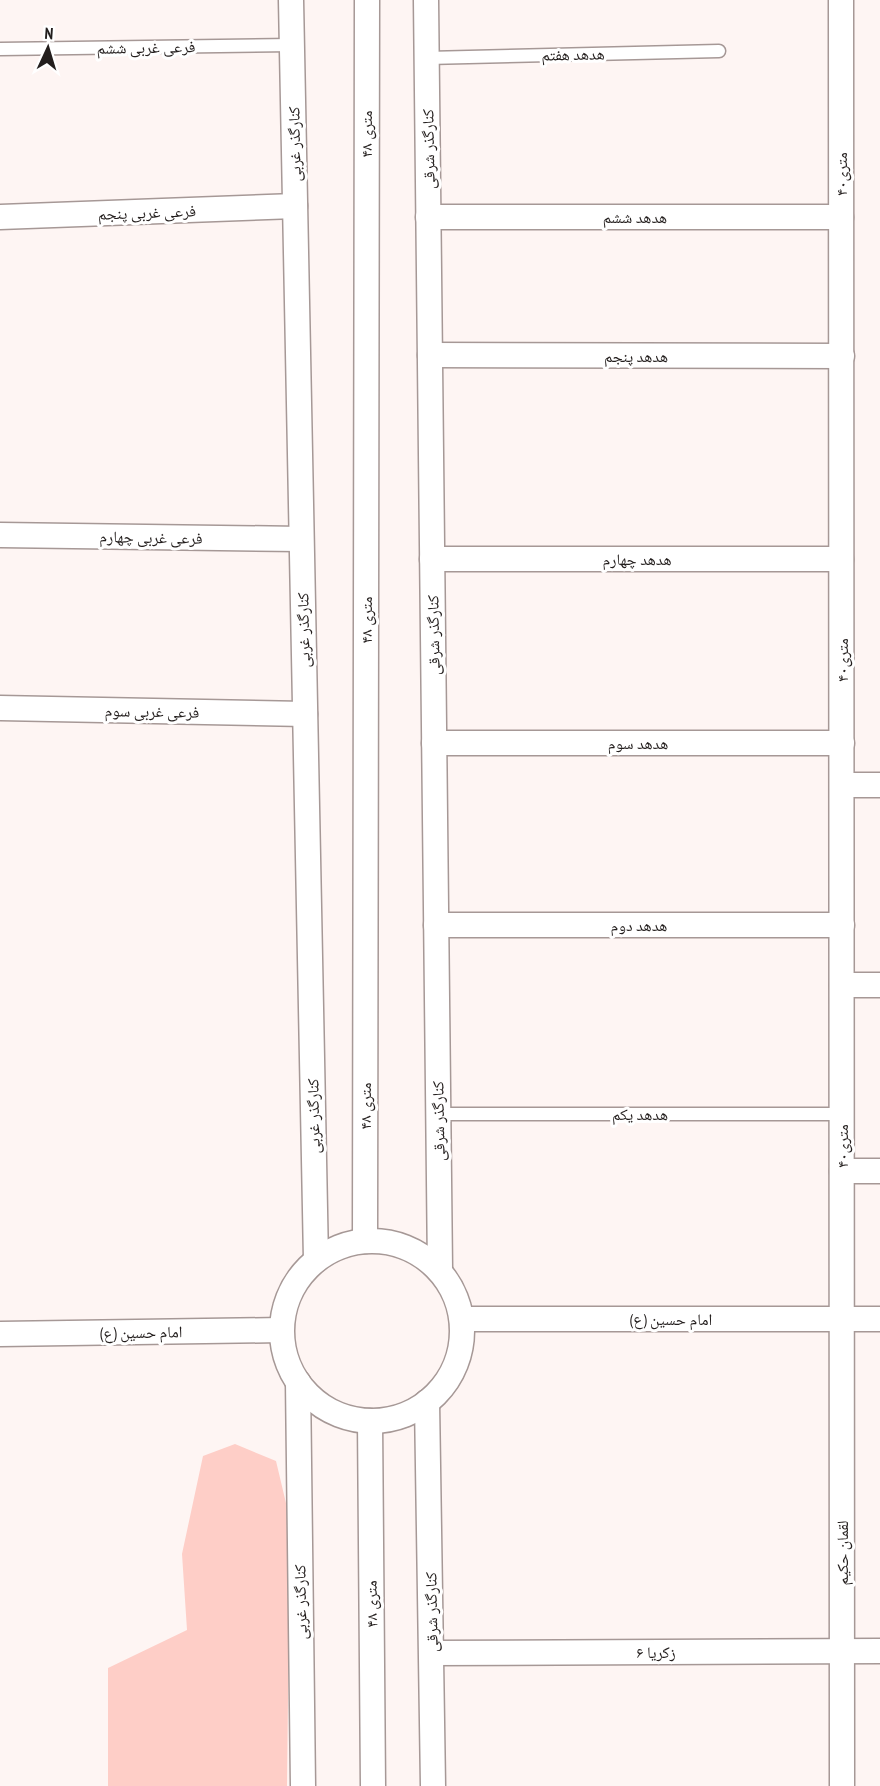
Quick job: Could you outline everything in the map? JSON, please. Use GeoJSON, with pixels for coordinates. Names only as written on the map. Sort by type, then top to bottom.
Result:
{"type":"FeatureCollection","features":[{"type":"Feature","properties":{"kind":"street","name":"کنارگذر غربی"},"geometry":{"type":"LineString","coordinates":[[291,0],[316,1260]]}},
{"type":"Feature","properties":{"kind":"street","name":"۴۸ متری"},"geometry":{"type":"LineString","coordinates":[[365,1241],[367,0]]}},
{"type":"Feature","properties":{"kind":"street","name":"کنارگذر شرقی"},"geometry":{"type":"LineString","coordinates":[[426,0],[440,1270]]}},
{"type":"Feature","properties":{"kind":"street","name":"۴۰متری"},"geometry":{"type":"LineString","coordinates":[[842,0],[842,1319]]}},
{"type":"Feature","properties":{"kind":"street","name":"فرعی غربی پنجم"},"geometry":{"type":"LineString","coordinates":[[0,217],[295,206]]}},
{"type":"Feature","properties":{"kind":"street","name":"هدهد ششم"},"geometry":{"type":"LineString","coordinates":[[428,217],[841,217]]}},
{"type":"Feature","properties":{"kind":"street","name":"هدهد پنجم"},"geometry":{"type":"LineString","coordinates":[[430,356],[842,356]]}},
{"type":"Feature","properties":{"kind":"street","name":"فرعی غربی چهارم"},"geometry":{"type":"LineString","coordinates":[[0,535],[301,539]]}},
{"type":"Feature","properties":{"kind":"street","name":"هدهد چهارم"},"geometry":{"type":"LineString","coordinates":[[432,559],[841,559]]}},
{"type":"Feature","properties":{"kind":"street","name":"فرعی غربی سوم"},"geometry":{"type":"LineString","coordinates":[[0,708],[305,714]]}},
{"type":"Feature","properties":{"kind":"street","name":"هدهد سوم"},"geometry":{"type":"LineString","coordinates":[[434,743],[842,743]]}},
{"type":"Feature","properties":{"kind":"street"},"geometry":{"type":"LineString","coordinates":[[842,785],[880,785]]}},
{"type":"Feature","properties":{"kind":"street","name":"هدهد دوم"},"geometry":{"type":"LineString","coordinates":[[436,925],[842,925]]}},
{"type":"Feature","properties":{"kind":"street"},"geometry":{"type":"LineString","coordinates":[[842,985],[880,985]]}},
{"type":"Feature","properties":{"kind":"street"},"geometry":{"type":"LineString","coordinates":[[842,1171],[880,1171]]}},
{"type":"Feature","properties":{"kind":"street"},"geometry":{"type":"LineString","coordinates":[[365,1241],[393,1243],[418,1253],[440,1270],[455,1293],[462,1319],[461,1350],[449,1379],[427,1402],[400,1417],[370,1421],[342,1416],[317,1403],[298,1382],[285,1358],[281,1330],[285,1303],[297,1279],[316,1260],[339,1246],[365,1241]]}},
{"type":"Feature","properties":{"kind":"street","name":"امام حسین (ع)"},"geometry":{"type":"LineString","coordinates":[[462,1319],[880,1319]]}},
{"type":"Feature","properties":{"kind":"street","name":"لقمان حکیم"},"geometry":{"type":"LineString","coordinates":[[842,1319],[842,1786]]}},
{"type":"Feature","properties":{"kind":"street","name":"امام حسین (ع)"},"geometry":{"type":"LineString","coordinates":[[0,1334],[281,1330]]}},
{"type":"Feature","properties":{"kind":"street","name":"کنارگذر غربی"},"geometry":{"type":"LineString","coordinates":[[298,1382],[303,1786]]}},
{"type":"Feature","properties":{"kind":"street","name":"کنارگذر شرقی"},"geometry":{"type":"LineString","coordinates":[[427,1402],[433,1786]]}},
{"type":"Feature","properties":{"kind":"street","name":"۴۸ متری"},"geometry":{"type":"LineString","coordinates":[[370,1421],[373,1786]]}},
{"type":"Feature","properties":{"kind":"street","name":"زکریا ۶"},"geometry":{"type":"LineString","coordinates":[[432,1653],[880,1651]]}},
{"type":"Feature","properties":{"kind":"lane","name":"فرعی غربی ششم"},"geometry":{"type":"LineString","coordinates":[[0,49],[292,45]]}},
{"type":"Feature","properties":{"kind":"lane","name":"هدهد هفتم"},"geometry":{"type":"LineString","coordinates":[[427,58],[719,51]]}},
{"type":"Feature","properties":{"kind":"lane","name":"هدهد یکم"},"geometry":{"type":"LineString","coordinates":[[438,1114],[842,1114]]}},
{"type":"Feature","properties":{"kind":"shaded area"},"geometry":{"type":"Polygon","coordinates":[[[235,1444],[276,1461],[290,1520],[287,1786],[108,1786],[108,1668],[187,1630],[182,1554],[203,1456],[235,1444]]]}}]}
